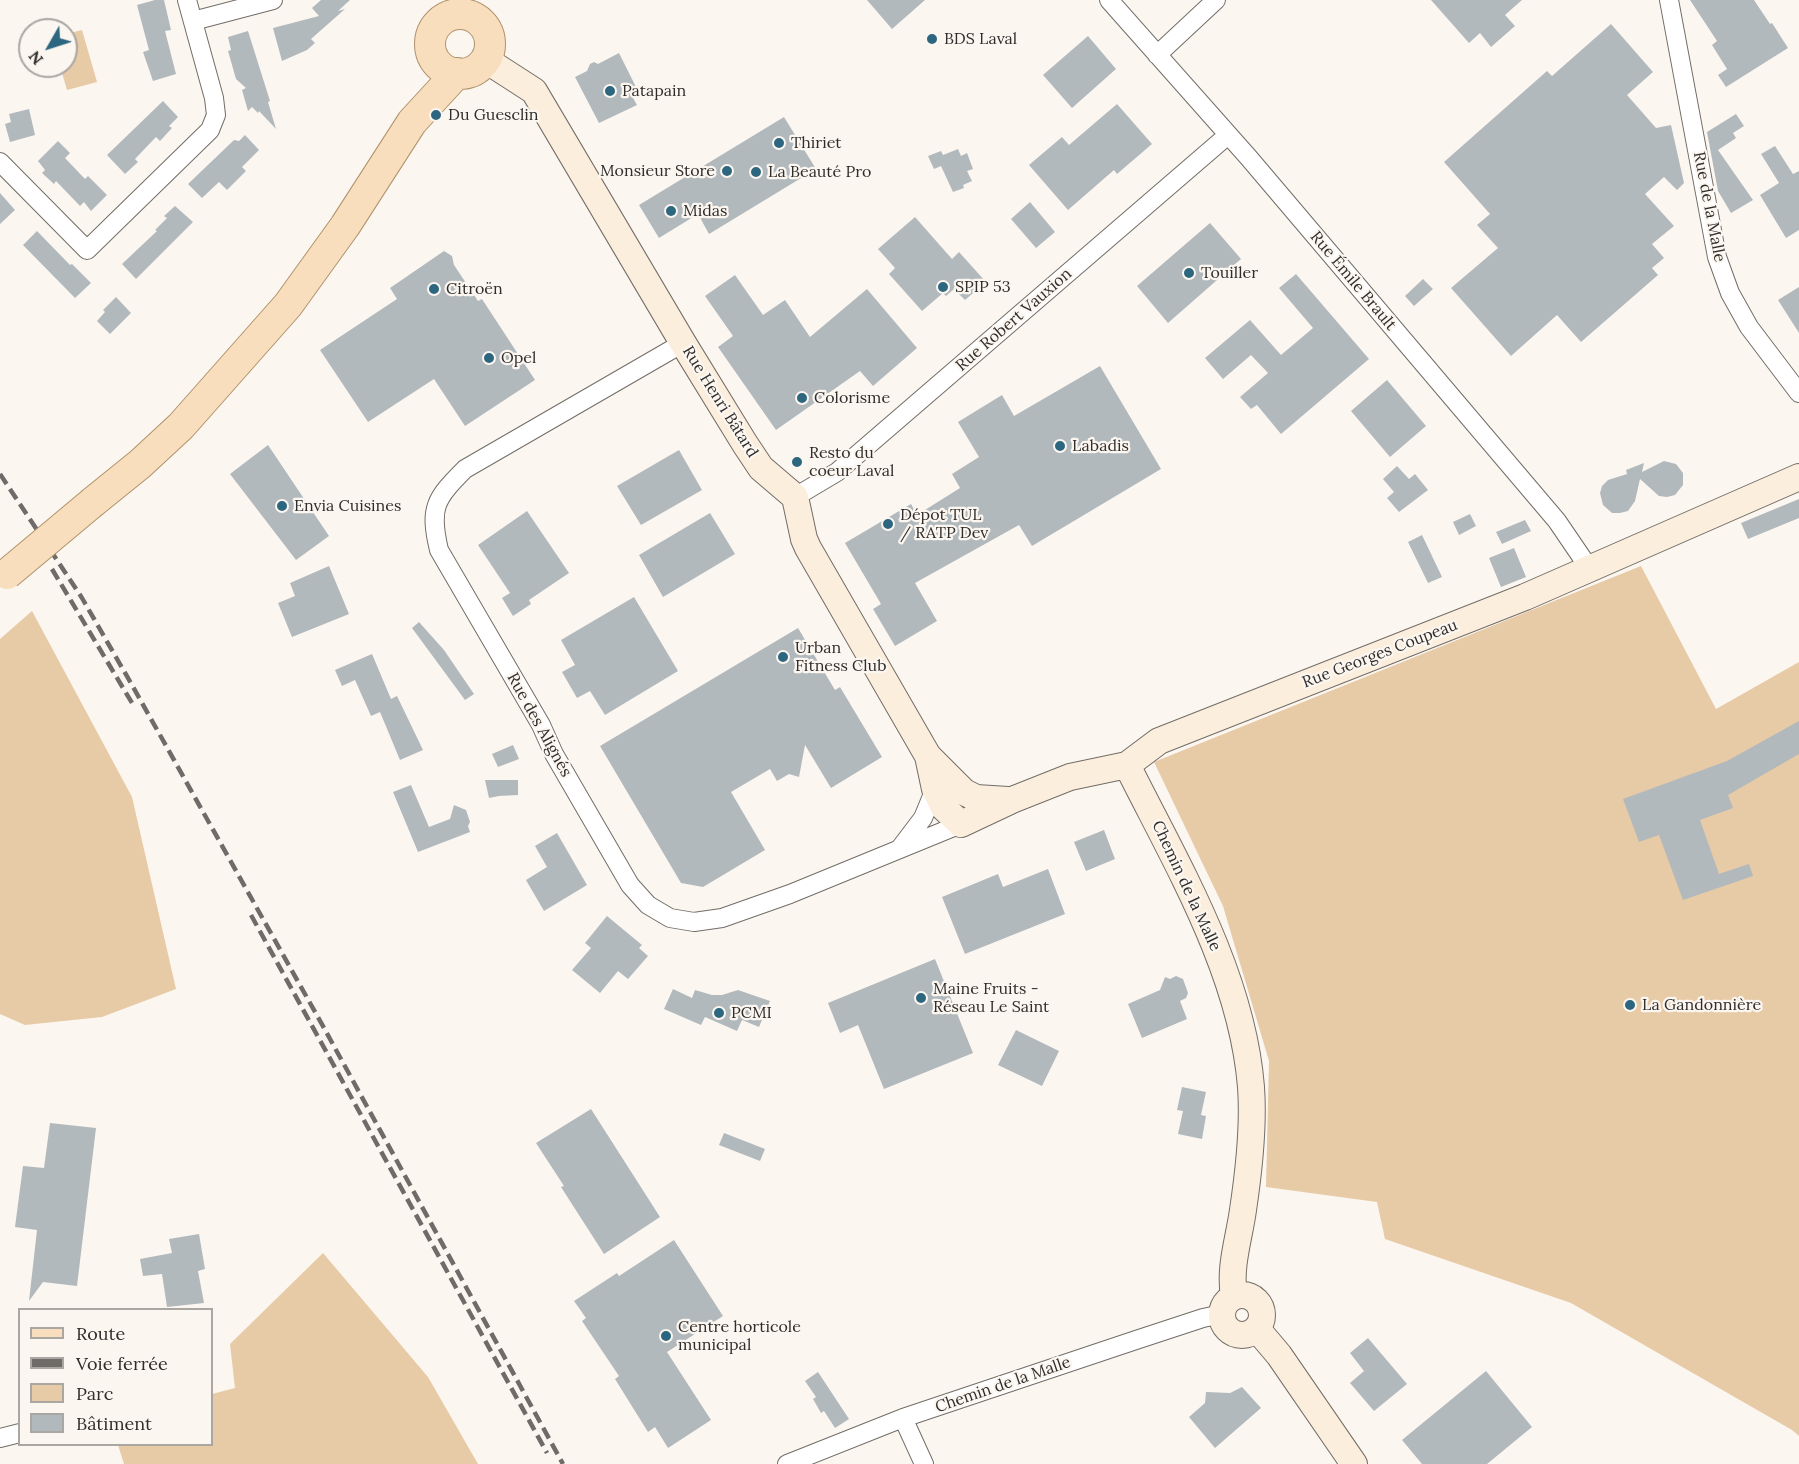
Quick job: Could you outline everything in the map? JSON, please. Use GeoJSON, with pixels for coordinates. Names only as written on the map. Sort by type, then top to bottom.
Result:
{"type":"FeatureCollection","features":[{"type":"Feature","properties":{"kind":"main road"},"geometry":{"type":"LineString","coordinates":[[460,7],[471,16],[489,14],[490,43],[486,60],[473,71],[457,74],[439,64],[433,56],[431,38],[439,23],[460,7]]}},
{"type":"Feature","properties":{"kind":"main road"},"geometry":{"type":"LineString","coordinates":[[412,122],[431,46]]}},
{"type":"Feature","properties":{"kind":"main road"},"geometry":{"type":"LineString","coordinates":[[4,577],[140,464],[181,426],[288,305],[345,226],[412,122],[457,74]]}},
{"type":"Feature","properties":{"kind":"street"},"geometry":{"type":"LineString","coordinates":[[0,162],[87,250],[210,130],[216,115],[214,98],[187,0]]}},
{"type":"Feature","properties":{"kind":"street"},"geometry":{"type":"LineString","coordinates":[[193,21],[273,0]]}},
{"type":"Feature","properties":{"kind":"street","name":"Rue Émile Brault"},"geometry":{"type":"LineString","coordinates":[[1109,0],[1228,135],[1557,521],[1589,568]]}},
{"type":"Feature","properties":{"kind":"street"},"geometry":{"type":"LineString","coordinates":[[1157,55],[1216,0]]}},
{"type":"Feature","properties":{"kind":"street","name":"Rue de la Malle"},"geometry":{"type":"LineString","coordinates":[[1669,0],[1717,257],[1730,293],[1749,327],[1799,393]]}},
{"type":"Feature","properties":{"kind":"street","name":"Rue Henri Bâtard"},"geometry":{"type":"LineString","coordinates":[[486,60],[534,91],[683,343],[761,468],[795,497]]}},
{"type":"Feature","properties":{"kind":"street","name":"Rue Robert Vauxion"},"geometry":{"type":"LineString","coordinates":[[795,497],[837,472],[1228,135]]}},
{"type":"Feature","properties":{"kind":"street","name":"Rue des Alignés"},"geometry":{"type":"LineString","coordinates":[[683,343],[465,469],[445,489],[439,498],[434,514],[433,526],[439,550],[541,725],[554,754],[630,885],[648,905],[670,918],[694,922],[722,918],[790,894],[901,847],[941,810],[959,801],[976,798]]}},
{"type":"Feature","properties":{"kind":"street","name":"Rue Georges Coupeau"},"geometry":{"type":"LineString","coordinates":[[941,810],[1012,800],[1070,777],[1127,765],[1159,741],[1525,597],[1799,477]]}},
{"type":"Feature","properties":{"kind":"street"},"geometry":{"type":"LineString","coordinates":[[795,497],[808,548],[928,756],[964,792],[976,798],[1012,800]]}},
{"type":"Feature","properties":{"kind":"street"},"geometry":{"type":"LineString","coordinates":[[901,847],[941,810],[928,756]]}},
{"type":"Feature","properties":{"kind":"street","name":"Chemin de la Malle"},"geometry":{"type":"LineString","coordinates":[[787,1464],[903,1418],[1203,1318],[1228,1305],[1243,1210],[1251,1128],[1251,1087],[1243,1035],[1209,930],[1127,765]]}},
{"type":"Feature","properties":{"kind":"street"},"geometry":{"type":"LineString","coordinates":[[1228,1305],[1225,1326],[1234,1334],[1246,1335],[1257,1329],[1279,1355],[1354,1464]]}},
{"type":"Feature","properties":{"kind":"street"},"geometry":{"type":"LineString","coordinates":[[903,1418],[924,1464]]}},
{"type":"Feature","properties":{"kind":"street"},"geometry":{"type":"LineString","coordinates":[[0,1438],[18,1434]]}},
{"type":"Feature","properties":{"kind":"green space"},"geometry":{"type":"Polygon","coordinates":[[[82,30],[97,82],[67,90],[64,78],[78,78],[78,31],[82,30]]]}},
{"type":"Feature","properties":{"kind":"green space","name":"La Gandonnière"},"geometry":{"type":"Polygon","coordinates":[[[1641,566],[1716,709],[1799,662],[1799,1436],[1571,1303],[1385,1239],[1377,1202],[1266,1187],[1269,1061],[1223,906],[1154,762],[1641,566]]]}},
{"type":"Feature","properties":{"kind":"green space"},"geometry":{"type":"Polygon","coordinates":[[[32,611],[132,797],[176,989],[102,1017],[25,1025],[0,1014],[0,639],[32,611]]]}},
{"type":"Feature","properties":{"kind":"green space"},"geometry":{"type":"Polygon","coordinates":[[[323,1253],[428,1377],[478,1464],[124,1464],[118,1446],[213,1446],[213,1394],[235,1388],[230,1344],[323,1253]]]}},
{"type":"Feature","properties":{"kind":"building"},"geometry":{"type":"Polygon","coordinates":[[[164,0],[171,30],[165,31],[176,74],[153,81],[143,52],[149,50],[137,5],[164,0]]]}},
{"type":"Feature","properties":{"kind":"building"},"geometry":{"type":"Polygon","coordinates":[[[321,0],[350,0],[338,11],[345,9],[311,39],[315,43],[307,50],[282,61],[273,28],[319,16],[312,8],[321,0]]]}},
{"type":"Feature","properties":{"kind":"building"},"geometry":{"type":"Polygon","coordinates":[[[867,0],[925,0],[892,29],[867,0]]]}},
{"type":"Feature","properties":{"kind":"building"},"geometry":{"type":"Polygon","coordinates":[[[1431,0],[1522,0],[1505,15],[1515,26],[1491,47],[1480,33],[1469,43],[1431,0]]]}},
{"type":"Feature","properties":{"kind":"building"},"geometry":{"type":"Polygon","coordinates":[[[1690,0],[1754,0],[1788,48],[1726,87],[1718,75],[1727,69],[1712,45],[1717,41],[1690,0]]]}},
{"type":"Feature","properties":{"kind":"building"},"geometry":{"type":"Polygon","coordinates":[[[1611,24],[1653,72],[1627,95],[1656,128],[1671,125],[1684,183],[1677,190],[1664,177],[1645,194],[1674,226],[1652,244],[1664,258],[1652,268],[1658,275],[1581,342],[1557,315],[1511,356],[1451,288],[1498,248],[1477,225],[1490,214],[1444,162],[1547,71],[1552,76],[1611,24]]]}},
{"type":"Feature","properties":{"kind":"building"},"geometry":{"type":"Polygon","coordinates":[[[248,31],[270,101],[268,102],[276,129],[259,111],[258,113],[252,107],[248,111],[242,90],[246,88],[236,79],[228,51],[231,50],[228,37],[248,31]]]}},
{"type":"Feature","properties":{"kind":"building"},"geometry":{"type":"Polygon","coordinates":[[[1088,36],[1116,69],[1072,108],[1043,75],[1088,36]]]}},
{"type":"Feature","properties":{"kind":"building"},"geometry":{"type":"Polygon","coordinates":[[[619,53],[639,93],[632,96],[637,105],[599,123],[575,77],[587,71],[590,64],[594,62],[598,64],[619,53]]]}},
{"type":"Feature","properties":{"kind":"building"},"geometry":{"type":"Polygon","coordinates":[[[163,101],[178,117],[160,141],[156,137],[135,159],[138,162],[125,174],[107,155],[163,101]]]}},
{"type":"Feature","properties":{"kind":"building"},"geometry":{"type":"Polygon","coordinates":[[[1117,104],[1152,144],[1117,174],[1114,170],[1068,210],[1029,165],[1062,137],[1069,145],[1117,104]]]}},
{"type":"Feature","properties":{"kind":"building"},"geometry":{"type":"Polygon","coordinates":[[[29,109],[35,135],[10,142],[5,124],[11,122],[9,114],[29,109]]]}},
{"type":"Feature","properties":{"kind":"building"},"geometry":{"type":"Polygon","coordinates":[[[1736,114],[1744,126],[1733,133],[1736,138],[1718,150],[1753,200],[1731,213],[1718,191],[1707,132],[1736,114]]]}},
{"type":"Feature","properties":{"kind":"building"},"geometry":{"type":"Polygon","coordinates":[[[784,117],[816,169],[709,234],[698,214],[659,238],[639,205],[784,117]]]}},
{"type":"Feature","properties":{"kind":"building"},"geometry":{"type":"Polygon","coordinates":[[[245,135],[259,150],[242,167],[246,171],[227,190],[219,182],[202,198],[188,184],[234,140],[239,141],[245,135]]]}},
{"type":"Feature","properties":{"kind":"building"},"geometry":{"type":"Polygon","coordinates":[[[58,141],[70,153],[65,158],[85,179],[88,176],[107,195],[91,211],[84,202],[80,206],[56,181],[54,184],[42,173],[45,170],[38,161],[58,141]]]}},
{"type":"Feature","properties":{"kind":"building"},"geometry":{"type":"Polygon","coordinates":[[[1775,146],[1793,174],[1799,171],[1799,230],[1786,238],[1760,195],[1779,183],[1761,154],[1775,146]]]}},
{"type":"Feature","properties":{"kind":"building"},"geometry":{"type":"Polygon","coordinates":[[[958,149],[961,156],[967,153],[973,169],[967,171],[972,181],[963,185],[964,188],[953,192],[941,166],[934,169],[928,156],[941,151],[943,155],[958,149]]]}},
{"type":"Feature","properties":{"kind":"building"},"geometry":{"type":"Polygon","coordinates":[[[0,193],[15,210],[0,224],[0,193]]]}},
{"type":"Feature","properties":{"kind":"building"},"geometry":{"type":"Polygon","coordinates":[[[1030,202],[1055,232],[1036,248],[1011,219],[1030,202]]]}},
{"type":"Feature","properties":{"kind":"building"},"geometry":{"type":"Polygon","coordinates":[[[175,206],[193,222],[136,279],[122,264],[157,231],[155,230],[167,218],[164,216],[175,206]]]}},
{"type":"Feature","properties":{"kind":"building"},"geometry":{"type":"Polygon","coordinates":[[[915,217],[952,259],[959,252],[986,282],[965,300],[954,289],[946,296],[943,293],[922,311],[889,274],[895,268],[878,249],[915,217]]]}},
{"type":"Feature","properties":{"kind":"building","name":"Touiller"},"geometry":{"type":"Polygon","coordinates":[[[1210,223],[1241,259],[1168,323],[1137,286],[1210,223]]]}},
{"type":"Feature","properties":{"kind":"building"},"geometry":{"type":"Polygon","coordinates":[[[37,231],[91,283],[75,298],[23,245],[37,231]]]}},
{"type":"Feature","properties":{"kind":"building"},"geometry":{"type":"Polygon","coordinates":[[[444,251],[452,256],[454,265],[478,301],[482,299],[535,380],[465,426],[434,379],[368,422],[320,350],[397,299],[390,288],[444,251]]]}},
{"type":"Feature","properties":{"kind":"building"},"geometry":{"type":"Polygon","coordinates":[[[1296,274],[1369,359],[1281,434],[1257,405],[1251,409],[1240,397],[1268,373],[1251,355],[1223,379],[1205,358],[1250,320],[1281,355],[1313,328],[1279,288],[1296,274]]]}},
{"type":"Feature","properties":{"kind":"building"},"geometry":{"type":"Polygon","coordinates":[[[735,275],[763,315],[785,300],[810,337],[867,289],[917,348],[873,386],[860,371],[776,430],[718,347],[733,336],[705,296],[735,275]]]}},
{"type":"Feature","properties":{"kind":"building"},"geometry":{"type":"Polygon","coordinates":[[[1423,279],[1433,289],[1414,306],[1405,296],[1423,279]]]}},
{"type":"Feature","properties":{"kind":"building"},"geometry":{"type":"Polygon","coordinates":[[[1799,287],[1799,333],[1778,300],[1799,287]]]}},
{"type":"Feature","properties":{"kind":"building"},"geometry":{"type":"Polygon","coordinates":[[[116,297],[131,313],[110,334],[97,321],[105,312],[103,310],[116,297]]]}},
{"type":"Feature","properties":{"kind":"building"},"geometry":{"type":"Polygon","coordinates":[[[1100,366],[1161,469],[1032,546],[1019,525],[915,583],[937,621],[895,646],[873,609],[881,604],[845,543],[911,504],[917,515],[960,488],[952,474],[979,457],[958,422],[1002,395],[1014,416],[1100,366]]]}},
{"type":"Feature","properties":{"kind":"building"},"geometry":{"type":"Polygon","coordinates":[[[1387,380],[1426,426],[1390,457],[1351,411],[1387,380]]]}},
{"type":"Feature","properties":{"kind":"building"},"geometry":{"type":"Polygon","coordinates":[[[268,445],[329,536],[296,560],[230,474],[268,445]]]}},
{"type":"Feature","properties":{"kind":"building"},"geometry":{"type":"Polygon","coordinates":[[[679,450],[702,490],[641,525],[617,486],[679,450]]]}},
{"type":"Feature","properties":{"kind":"building"},"geometry":{"type":"Polygon","coordinates":[[[1664,461],[1676,464],[1683,473],[1683,485],[1675,495],[1659,496],[1640,479],[1635,501],[1628,511],[1612,513],[1603,505],[1600,493],[1602,486],[1608,480],[1627,474],[1626,470],[1644,463],[1642,472],[1664,461]]]}},
{"type":"Feature","properties":{"kind":"building"},"geometry":{"type":"Polygon","coordinates":[[[1397,466],[1409,479],[1415,474],[1428,490],[1399,512],[1387,498],[1394,492],[1383,479],[1397,466]]]}},
{"type":"Feature","properties":{"kind":"building"},"geometry":{"type":"Polygon","coordinates":[[[1799,499],[1799,518],[1748,539],[1741,523],[1799,499]]]}},
{"type":"Feature","properties":{"kind":"building"},"geometry":{"type":"Polygon","coordinates":[[[527,511],[569,573],[529,600],[531,604],[513,616],[502,598],[510,593],[478,545],[527,511]]]}},
{"type":"Feature","properties":{"kind":"building"},"geometry":{"type":"Polygon","coordinates":[[[710,513],[735,554],[663,597],[639,555],[710,513]]]}},
{"type":"Feature","properties":{"kind":"building"},"geometry":{"type":"Polygon","coordinates":[[[1470,514],[1476,526],[1459,535],[1453,522],[1470,514]]]}},
{"type":"Feature","properties":{"kind":"building"},"geometry":{"type":"Polygon","coordinates":[[[1525,520],[1531,531],[1502,544],[1496,532],[1525,520]]]}},
{"type":"Feature","properties":{"kind":"building"},"geometry":{"type":"Polygon","coordinates":[[[1422,535],[1442,577],[1428,583],[1408,542],[1422,535]]]}},
{"type":"Feature","properties":{"kind":"building"},"geometry":{"type":"Polygon","coordinates":[[[1514,548],[1526,577],[1501,587],[1489,558],[1514,548]]]}},
{"type":"Feature","properties":{"kind":"building"},"geometry":{"type":"Polygon","coordinates":[[[329,566],[349,614],[292,637],[278,603],[295,596],[290,583],[329,566]]]}},
{"type":"Feature","properties":{"kind":"building"},"geometry":{"type":"Polygon","coordinates":[[[634,597],[678,671],[605,715],[590,691],[577,698],[562,672],[575,665],[561,640],[634,597]]]}},
{"type":"Feature","properties":{"kind":"building"},"geometry":{"type":"Polygon","coordinates":[[[419,622],[444,650],[474,694],[465,700],[412,628],[419,622]]]}},
{"type":"Feature","properties":{"kind":"building"},"geometry":{"type":"Polygon","coordinates":[[[798,628],[835,690],[840,687],[882,757],[831,788],[805,745],[799,777],[789,774],[777,781],[770,769],[731,792],[765,850],[703,887],[681,883],[600,746],[798,628]]]}},
{"type":"Feature","properties":{"kind":"building"},"geometry":{"type":"Polygon","coordinates":[[[372,654],[391,699],[397,696],[423,750],[400,760],[380,712],[371,716],[355,680],[342,686],[335,670],[372,654]]]}},
{"type":"Feature","properties":{"kind":"building"},"geometry":{"type":"Polygon","coordinates":[[[1799,721],[1799,754],[1728,795],[1733,808],[1700,820],[1719,874],[1749,864],[1753,876],[1683,900],[1659,835],[1639,842],[1623,799],[1727,761],[1799,721]]]}},
{"type":"Feature","properties":{"kind":"building"},"geometry":{"type":"Polygon","coordinates":[[[513,745],[519,759],[498,767],[492,754],[513,745]]]}},
{"type":"Feature","properties":{"kind":"building"},"geometry":{"type":"Polygon","coordinates":[[[485,780],[518,780],[518,795],[489,798],[485,780]]]}},
{"type":"Feature","properties":{"kind":"building"},"geometry":{"type":"Polygon","coordinates":[[[411,785],[429,827],[450,819],[454,805],[466,810],[470,832],[418,852],[393,792],[411,785]]]}},
{"type":"Feature","properties":{"kind":"building"},"geometry":{"type":"Polygon","coordinates":[[[1104,830],[1115,859],[1086,871],[1074,842],[1104,830]]]}},
{"type":"Feature","properties":{"kind":"building"},"geometry":{"type":"Polygon","coordinates":[[[557,833],[587,885],[544,911],[526,880],[547,867],[535,846],[557,833]]]}},
{"type":"Feature","properties":{"kind":"building"},"geometry":{"type":"Polygon","coordinates":[[[1048,869],[1065,914],[965,954],[942,897],[998,874],[1003,887],[1048,869]]]}},
{"type":"Feature","properties":{"kind":"building"},"geometry":{"type":"Polygon","coordinates":[[[607,916],[642,945],[639,948],[648,956],[628,979],[618,971],[600,993],[572,970],[591,948],[585,943],[607,916]]]}},
{"type":"Feature","properties":{"kind":"building"},"geometry":{"type":"Polygon","coordinates":[[[935,959],[973,1053],[884,1089],[858,1025],[840,1033],[828,1003],[935,959]]]}},
{"type":"Feature","properties":{"kind":"building"},"geometry":{"type":"Polygon","coordinates":[[[1176,976],[1183,979],[1188,993],[1186,998],[1180,1001],[1187,1019],[1142,1038],[1128,1004],[1160,990],[1165,977],[1170,979],[1176,976]]]}},
{"type":"Feature","properties":{"kind":"building","name":"PCMI"},"geometry":{"type":"Polygon","coordinates":[[[673,989],[692,998],[695,990],[712,995],[722,995],[738,990],[770,1001],[759,1027],[742,1020],[737,1031],[705,1017],[701,1025],[664,1009],[673,989]]]}},
{"type":"Feature","properties":{"kind":"building"},"geometry":{"type":"Polygon","coordinates":[[[1016,1030],[1059,1051],[1042,1086],[998,1065],[1016,1030]]]}},
{"type":"Feature","properties":{"kind":"building"},"geometry":{"type":"Polygon","coordinates":[[[1182,1087],[1206,1092],[1201,1115],[1206,1116],[1202,1139],[1178,1134],[1183,1111],[1177,1110],[1182,1087]]]}},
{"type":"Feature","properties":{"kind":"building"},"geometry":{"type":"Polygon","coordinates":[[[591,1109],[660,1217],[604,1254],[536,1143],[591,1109]]]}},
{"type":"Feature","properties":{"kind":"building"},"geometry":{"type":"Polygon","coordinates":[[[50,1123],[96,1128],[77,1286],[43,1282],[29,1301],[37,1230],[15,1227],[23,1166],[44,1168],[50,1123]]]}},
{"type":"Feature","properties":{"kind":"building"},"geometry":{"type":"Polygon","coordinates":[[[724,1133],[765,1149],[760,1161],[719,1145],[724,1133]]]}},
{"type":"Feature","properties":{"kind":"building"},"geometry":{"type":"Polygon","coordinates":[[[199,1234],[205,1269],[198,1271],[204,1303],[167,1307],[162,1274],[143,1276],[140,1259],[172,1253],[169,1239],[199,1234]]]}},
{"type":"Feature","properties":{"kind":"building"},"geometry":{"type":"Polygon","coordinates":[[[674,1240],[723,1316],[667,1352],[711,1420],[668,1448],[655,1427],[648,1432],[615,1379],[619,1376],[582,1321],[586,1318],[574,1301],[617,1273],[619,1276],[674,1240]]]}},
{"type":"Feature","properties":{"kind":"building"},"geometry":{"type":"Polygon","coordinates":[[[1368,1338],[1407,1384],[1374,1411],[1350,1383],[1364,1371],[1350,1353],[1368,1338]]]}},
{"type":"Feature","properties":{"kind":"building"},"geometry":{"type":"Polygon","coordinates":[[[1486,1371],[1532,1427],[1487,1464],[1422,1464],[1402,1440],[1486,1371]]]}},
{"type":"Feature","properties":{"kind":"building"},"geometry":{"type":"Polygon","coordinates":[[[818,1372],[849,1419],[835,1428],[824,1411],[821,1413],[813,1399],[816,1397],[805,1381],[818,1372]]]}},
{"type":"Feature","properties":{"kind":"building"},"geometry":{"type":"Polygon","coordinates":[[[1242,1387],[1261,1408],[1215,1448],[1189,1417],[1205,1403],[1206,1392],[1230,1393],[1242,1387]]]}},
{"type":"Feature","properties":{"kind":"railway"},"geometry":{"type":"LineString","coordinates":[[0,474],[82,598],[132,685],[324,1028],[563,1464]]}},
{"type":"Feature","properties":{"kind":"railway"},"geometry":{"type":"LineString","coordinates":[[52,569],[135,708]]}},
{"type":"Feature","properties":{"kind":"railway"},"geometry":{"type":"LineString","coordinates":[[251,915],[547,1453]]}},
{"type":"Feature","properties":{"kind":"place","name":"BDS Laval"},"geometry":{"type":"Point","coordinates":[932,39]}},
{"type":"Feature","properties":{"kind":"place","name":"Patapain"},"geometry":{"type":"Point","coordinates":[610,91]}},
{"type":"Feature","properties":{"kind":"place","name":"Du Guesclin"},"geometry":{"type":"Point","coordinates":[436,115]}},
{"type":"Feature","properties":{"kind":"place","name":"Thiriet"},"geometry":{"type":"Point","coordinates":[779,143]}},
{"type":"Feature","properties":{"kind":"place","name":"Monsieur Store"},"geometry":{"type":"Point","coordinates":[727,171]}},
{"type":"Feature","properties":{"kind":"place","name":"La Beauté Pro"},"geometry":{"type":"Point","coordinates":[756,172]}},
{"type":"Feature","properties":{"kind":"place","name":"Midas"},"geometry":{"type":"Point","coordinates":[671,211]}},
{"type":"Feature","properties":{"kind":"place","name":"Touiller"},"geometry":{"type":"Point","coordinates":[1189,273]}},
{"type":"Feature","properties":{"kind":"place","name":"SPIP 53"},"geometry":{"type":"Point","coordinates":[943,287]}},
{"type":"Feature","properties":{"kind":"place","name":"Citroën"},"geometry":{"type":"Point","coordinates":[434,289]}},
{"type":"Feature","properties":{"kind":"place","name":"Opel"},"geometry":{"type":"Point","coordinates":[489,358]}},
{"type":"Feature","properties":{"kind":"place","name":"Colorisme"},"geometry":{"type":"Point","coordinates":[802,398]}},
{"type":"Feature","properties":{"kind":"place","name":"Labadis"},"geometry":{"type":"Point","coordinates":[1060,446]}},
{"type":"Feature","properties":{"kind":"place","name":"Resto du coeur Laval"},"geometry":{"type":"Point","coordinates":[797,462]}},
{"type":"Feature","properties":{"kind":"place","name":"Envia Cuisines"},"geometry":{"type":"Point","coordinates":[282,506]}},
{"type":"Feature","properties":{"kind":"place","name":"Dépot TUL / RATP Dev"},"geometry":{"type":"Point","coordinates":[888,524]}},
{"type":"Feature","properties":{"kind":"place","name":"Urban Fitness Club"},"geometry":{"type":"Point","coordinates":[783,657]}},
{"type":"Feature","properties":{"kind":"place","name":"Maine Fruits - Réseau Le Saint"},"geometry":{"type":"Point","coordinates":[921,998]}},
{"type":"Feature","properties":{"kind":"place","name":"La Gandonnière"},"geometry":{"type":"Point","coordinates":[1630,1005]}},
{"type":"Feature","properties":{"kind":"place","name":"PCMI"},"geometry":{"type":"Point","coordinates":[719,1013]}},
{"type":"Feature","properties":{"kind":"place","name":"Centre horticole municipal"},"geometry":{"type":"Point","coordinates":[666,1336]}}]}
